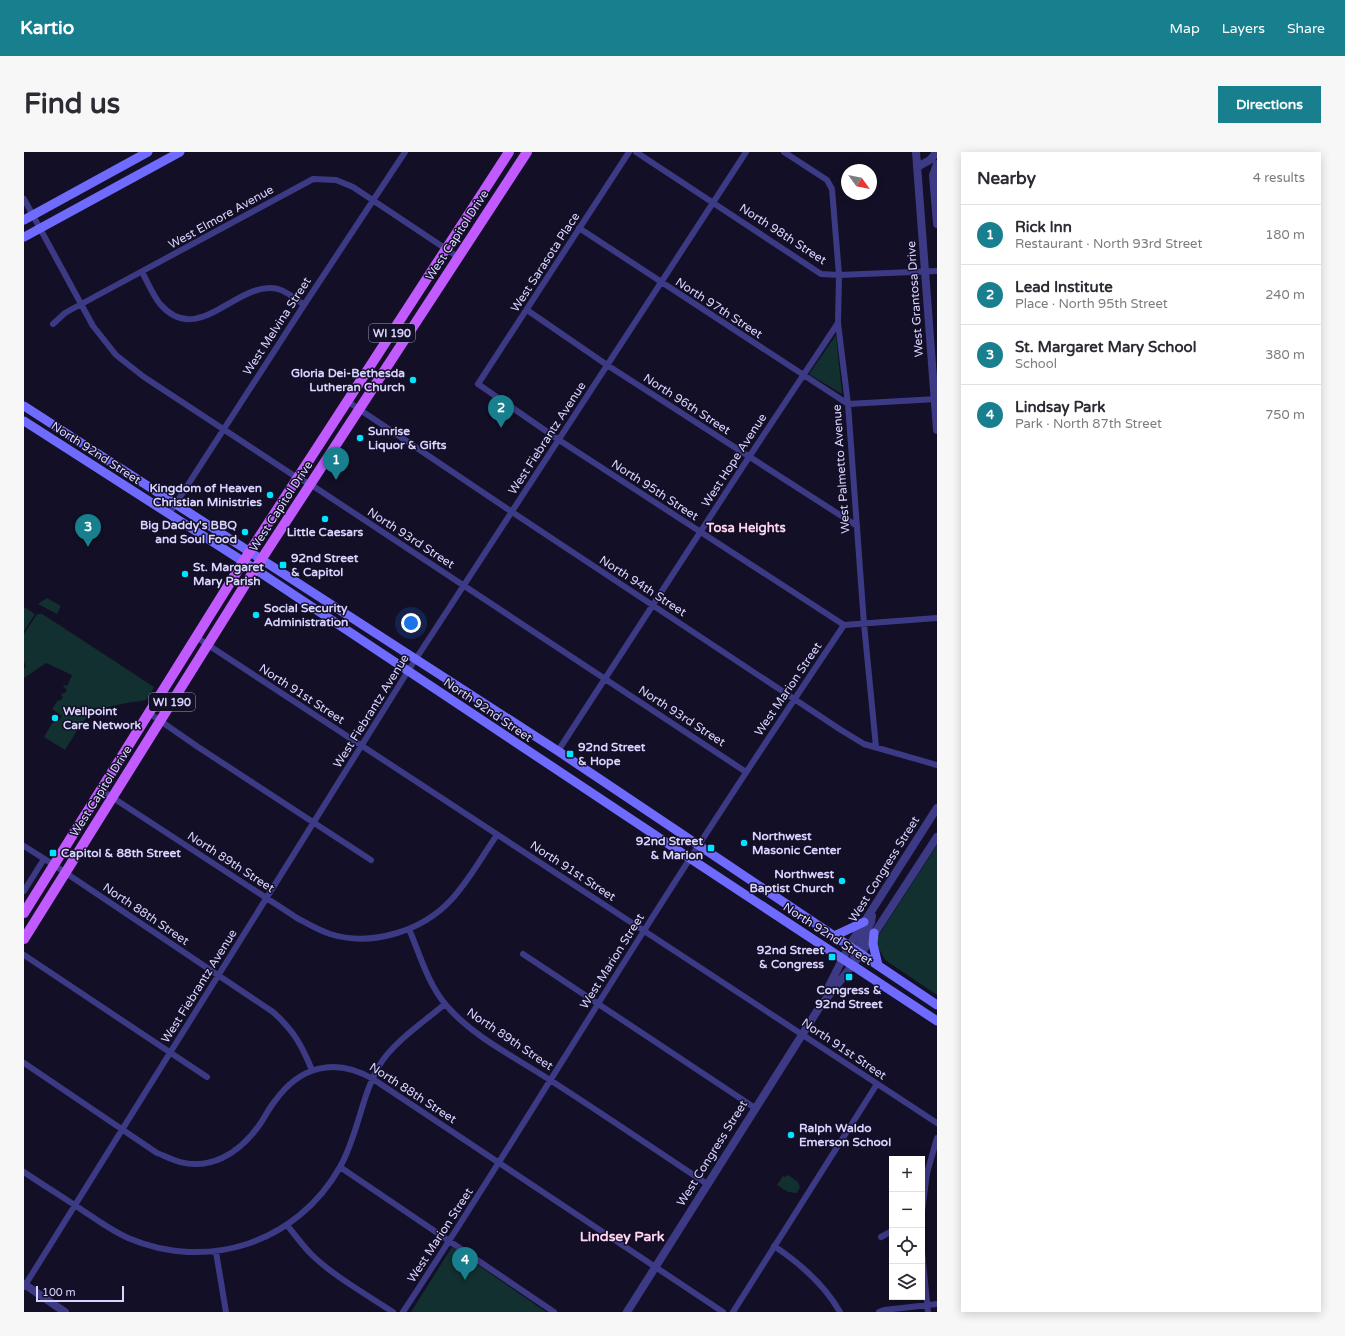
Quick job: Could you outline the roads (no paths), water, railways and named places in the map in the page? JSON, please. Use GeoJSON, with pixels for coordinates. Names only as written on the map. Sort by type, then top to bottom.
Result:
{"type":"FeatureCollection","features":[{"type":"Feature","properties":{"kind":"main road"},"geometry":{"type":"LineString","coordinates":[[24,220],[148,152]]}},
{"type":"Feature","properties":{"kind":"main road"},"geometry":{"type":"LineString","coordinates":[[24,236],[180,152]]}},
{"type":"Feature","properties":{"kind":"main road","name":"West Capitol Drive"},"geometry":{"type":"LineString","coordinates":[[256,556],[269,522],[509,152]]}},
{"type":"Feature","properties":{"kind":"main road","name":"West Capitol Drive"},"geometry":{"type":"LineString","coordinates":[[24,913],[196,637],[310,484],[527,152]]}},
{"type":"Feature","properties":{"kind":"main road","name":"North 92nd Street"},"geometry":{"type":"LineString","coordinates":[[24,406],[558,751],[937,1005]]}},
{"type":"Feature","properties":{"kind":"main road","name":"North 92nd Street"},"geometry":{"type":"LineString","coordinates":[[24,421],[249,565],[691,859],[937,1020]]}},
{"type":"Feature","properties":{"kind":"main road","name":"West Capitol Drive"},"geometry":{"type":"LineString","coordinates":[[24,939],[226,616],[249,565]]}},
{"type":"Feature","properties":{"kind":"main road"},"geometry":{"type":"LineString","coordinates":[[834,936],[864,922]]}},
{"type":"Feature","properties":{"kind":"main road"},"geometry":{"type":"LineString","coordinates":[[874,933],[873,944],[878,965]]}},
{"type":"Feature","properties":{"kind":"street","name":"West Melvina Street"},"geometry":{"type":"LineString","coordinates":[[169,514],[405,152]]}},
{"type":"Feature","properties":{"kind":"street","name":"West Sarasota Place"},"geometry":{"type":"LineString","coordinates":[[478,384],[629,152]]}},
{"type":"Feature","properties":{"kind":"street","name":"North 98th Street"},"geometry":{"type":"LineString","coordinates":[[636,152],[821,274],[937,271]]}},
{"type":"Feature","properties":{"kind":"street","name":"West Fiebrantz Avenue"},"geometry":{"type":"LineString","coordinates":[[25,1285],[408,671],[746,152]]}},
{"type":"Feature","properties":{"kind":"street","name":"West Palmetto Avenue"},"geometry":{"type":"LineString","coordinates":[[784,152],[827,180],[832,189],[839,274],[838,323],[848,404],[864,624],[876,747]]}},
{"type":"Feature","properties":{"kind":"street","name":"West Grantosa Drive"},"geometry":{"type":"LineString","coordinates":[[916,152],[936,399],[937,430]]}},
{"type":"Feature","properties":{"kind":"street"},"geometry":{"type":"LineString","coordinates":[[917,168],[930,160],[937,152]]}},
{"type":"Feature","properties":{"kind":"street"},"geometry":{"type":"LineString","coordinates":[[937,164],[933,175],[937,224]]}},
{"type":"Feature","properties":{"kind":"street","name":"West Elmore Avenue"},"geometry":{"type":"LineString","coordinates":[[53,324],[65,313],[313,179],[336,180],[353,187],[373,201]]}},
{"type":"Feature","properties":{"kind":"street","name":"North 93rd Street"},"geometry":{"type":"LineString","coordinates":[[24,200],[80,305],[93,326],[104,342],[144,378],[298,478],[310,484],[746,772]]}},
{"type":"Feature","properties":{"kind":"street"},"geometry":{"type":"LineString","coordinates":[[373,201],[458,257]]}},
{"type":"Feature","properties":{"kind":"street","name":"North 97th Street"},"geometry":{"type":"LineString","coordinates":[[579,228],[802,376],[848,404]]}},
{"type":"Feature","properties":{"kind":"street"},"geometry":{"type":"LineString","coordinates":[[142,272],[160,304],[174,316],[183,318],[202,318],[258,289],[278,289],[287,293],[304,305]]}},
{"type":"Feature","properties":{"kind":"street","name":"North 96th Street"},"geometry":{"type":"LineString","coordinates":[[527,310],[608,365],[857,526]]}},
{"type":"Feature","properties":{"kind":"street","name":"West Hope Avenue"},"geometry":{"type":"LineString","coordinates":[[558,751],[838,323]]}},
{"type":"Feature","properties":{"kind":"street","name":"North 95th Street"},"geometry":{"type":"LineString","coordinates":[[478,384],[559,440],[844,625]]}},
{"type":"Feature","properties":{"kind":"street"},"geometry":{"type":"LineString","coordinates":[[848,404],[936,399]]}},
{"type":"Feature","properties":{"kind":"street","name":"North 94th Street"},"geometry":{"type":"LineString","coordinates":[[348,402],[841,730],[864,744],[937,765]]}},
{"type":"Feature","properties":{"kind":"street"},"geometry":{"type":"LineString","coordinates":[[844,625],[937,618]]}},
{"type":"Feature","properties":{"kind":"street","name":"West Marion Street"},"geometry":{"type":"LineString","coordinates":[[403,1312],[450,1241],[644,930],[794,698],[844,625]]}},
{"type":"Feature","properties":{"kind":"street","name":"North 91st Street"},"geometry":{"type":"LineString","coordinates":[[196,637],[937,1123]]}},
{"type":"Feature","properties":{"kind":"street"},"geometry":{"type":"LineString","coordinates":[[149,713],[371,860]]}},
{"type":"Feature","properties":{"kind":"street","name":"North 89th Street"},"geometry":{"type":"LineString","coordinates":[[101,790],[266,899],[311,926],[331,934],[351,938],[389,936],[410,929],[434,988],[445,1004],[456,1016],[477,1034],[551,1080],[707,1184]]}},
{"type":"Feature","properties":{"kind":"street","name":"West Congress Street"},"geometry":{"type":"LineString","coordinates":[[627,1312],[802,1034],[819,1008],[852,964],[864,922],[937,808]]}},
{"type":"Feature","properties":{"kind":"street"},"geometry":{"type":"LineString","coordinates":[[410,929],[433,916],[451,901],[497,834]]}},
{"type":"Feature","properties":{"kind":"street","name":"West Congress Street"},"geometry":{"type":"LineString","coordinates":[[819,1008],[842,958],[855,950],[874,933],[937,837]]}},
{"type":"Feature","properties":{"kind":"street","name":"North 88th Street"},"geometry":{"type":"LineString","coordinates":[[24,846],[273,1012],[287,1025],[302,1046],[312,1070],[330,1067],[352,1069],[373,1079],[723,1312]]}},
{"type":"Feature","properties":{"kind":"street"},"geometry":{"type":"LineString","coordinates":[[24,891],[44,859]]}},
{"type":"Feature","properties":{"kind":"street"},"geometry":{"type":"LineString","coordinates":[[855,950],[871,922],[874,907]]}},
{"type":"Feature","properties":{"kind":"street"},"geometry":{"type":"LineString","coordinates":[[524,954],[755,1108]]}},
{"type":"Feature","properties":{"kind":"street"},"geometry":{"type":"LineString","coordinates":[[24,955],[207,1077]]}},
{"type":"Feature","properties":{"kind":"street"},"geometry":{"type":"LineString","coordinates":[[24,1172],[113,1231],[144,1244],[175,1251],[194,1253],[216,1252],[244,1245],[287,1225],[313,1203],[328,1185],[340,1167],[349,1148],[379,1066],[388,1053],[445,1004]]}},
{"type":"Feature","properties":{"kind":"street"},"geometry":{"type":"LineString","coordinates":[[24,1063],[157,1153],[175,1161],[194,1164],[212,1163],[234,1152],[260,1125],[275,1101],[292,1081],[312,1070]]}},
{"type":"Feature","properties":{"kind":"street"},"geometry":{"type":"LineString","coordinates":[[733,1312],[877,1084]]}},
{"type":"Feature","properties":{"kind":"street"},"geometry":{"type":"LineString","coordinates":[[924,1192],[927,1173],[937,1138]]}},
{"type":"Feature","properties":{"kind":"street"},"geometry":{"type":"LineString","coordinates":[[340,1167],[554,1312]]}},
{"type":"Feature","properties":{"kind":"street"},"geometry":{"type":"LineString","coordinates":[[287,1225],[312,1255],[330,1270],[393,1312]]}},
{"type":"Feature","properties":{"kind":"street"},"geometry":{"type":"LineString","coordinates":[[881,1237],[889,1233]]}},
{"type":"Feature","properties":{"kind":"street"},"geometry":{"type":"LineString","coordinates":[[774,1246],[803,1267],[816,1279],[834,1301],[840,1312]]}},
{"type":"Feature","properties":{"kind":"street"},"geometry":{"type":"LineString","coordinates":[[216,1252],[226,1312]]}},
{"type":"Feature","properties":{"kind":"street"},"geometry":{"type":"LineString","coordinates":[[923,1264],[928,1312]]}},
{"type":"Feature","properties":{"kind":"street"},"geometry":{"type":"LineString","coordinates":[[25,1285],[65,1312]]}},
{"type":"Feature","properties":{"kind":"street"},"geometry":{"type":"LineString","coordinates":[[879,1312],[884,1310],[937,1304]]}},
{"type":"Feature","properties":{"kind":"place","name":"Gloria Dei-Bethesda Lutheran Church"},"geometry":{"type":"Point","coordinates":[413,380]}},
{"type":"Feature","properties":{"kind":"place","name":"Lead Institute"},"geometry":{"type":"Point","coordinates":[501,428]}},
{"type":"Feature","properties":{"kind":"place","name":"Sunrise Liquor & Gifts"},"geometry":{"type":"Point","coordinates":[360,438]}},
{"type":"Feature","properties":{"kind":"place","name":"Rick Inn"},"geometry":{"type":"Point","coordinates":[336,480]}},
{"type":"Feature","properties":{"kind":"place","name":"Kingdom of Heaven Christian Ministries"},"geometry":{"type":"Point","coordinates":[270,495]}},
{"type":"Feature","properties":{"kind":"place","name":"Little Caesars"},"geometry":{"type":"Point","coordinates":[325,519]}},
{"type":"Feature","properties":{"kind":"place","name":"Big Daddy's BBQ and Soul Food"},"geometry":{"type":"Point","coordinates":[245,532]}},
{"type":"Feature","properties":{"kind":"place","name":"St. Margaret Mary School"},"geometry":{"type":"Point","coordinates":[88,547]}},
{"type":"Feature","properties":{"kind":"place","name":"92nd Street & Capitol"},"geometry":{"type":"Point","coordinates":[283,565]}},
{"type":"Feature","properties":{"kind":"place","name":"St. Margaret Mary Parish"},"geometry":{"type":"Point","coordinates":[185,574]}},
{"type":"Feature","properties":{"kind":"place","name":"Social Security Administration"},"geometry":{"type":"Point","coordinates":[256,615]}},
{"type":"Feature","properties":{"kind":"place","name":"Wellpoint Care Network"},"geometry":{"type":"Point","coordinates":[55,718]}},
{"type":"Feature","properties":{"kind":"place","name":"92nd Street & Hope"},"geometry":{"type":"Point","coordinates":[570,754]}},
{"type":"Feature","properties":{"kind":"place","name":"Northwest Masonic Center"},"geometry":{"type":"Point","coordinates":[744,843]}},
{"type":"Feature","properties":{"kind":"place","name":"92nd Street & Marion"},"geometry":{"type":"Point","coordinates":[711,848]}},
{"type":"Feature","properties":{"kind":"place","name":"Capitol & 88th Street"},"geometry":{"type":"Point","coordinates":[53,853]}},
{"type":"Feature","properties":{"kind":"place","name":"Northwest Baptist Church"},"geometry":{"type":"Point","coordinates":[842,881]}},
{"type":"Feature","properties":{"kind":"place","name":"92nd Street & Congress"},"geometry":{"type":"Point","coordinates":[832,957]}},
{"type":"Feature","properties":{"kind":"place","name":"Congress & 92nd Street"},"geometry":{"type":"Point","coordinates":[849,977]}},
{"type":"Feature","properties":{"kind":"place","name":"Ralph Waldo Emerson School"},"geometry":{"type":"Point","coordinates":[791,1135]}},
{"type":"Feature","properties":{"kind":"place","name":"Lindsay Park"},"geometry":{"type":"Point","coordinates":[465,1280]}},
{"type":"Feature","properties":{"kind":"district","name":"Tosa Heights"},"geometry":{"type":"Point","coordinates":[746,528]}},
{"type":"Feature","properties":{"kind":"district","name":"Lindsey Park"},"geometry":{"type":"Point","coordinates":[622,1236]}}]}
